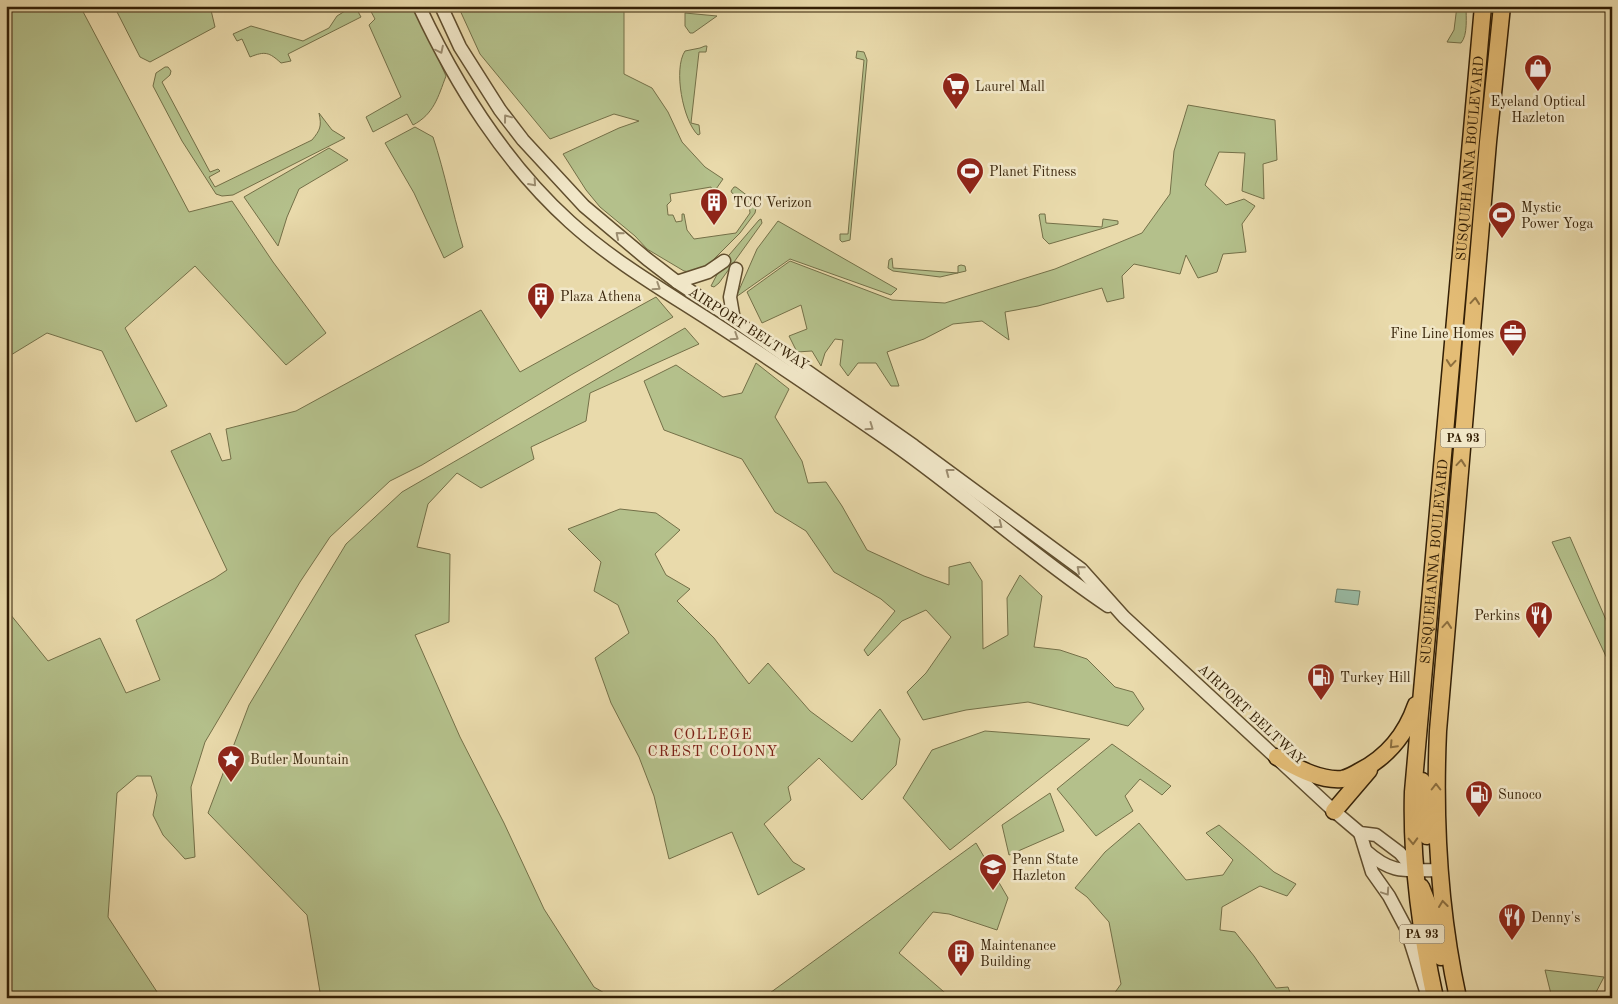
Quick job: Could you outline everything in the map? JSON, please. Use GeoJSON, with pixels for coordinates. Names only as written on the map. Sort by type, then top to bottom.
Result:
{"type":"FeatureCollection","features":[{"type":"Feature","properties":{"kind":"highway","name":"SUSQUEHANNA BOULEVARD"},"geometry":{"type":"LineString","coordinates":[[1433,998],[1421,930],[1414,870],[1412,813],[1483,6]]}},
{"type":"Feature","properties":{"kind":"highway","name":"SUSQUEHANNA BOULEVARD"},"geometry":{"type":"LineString","coordinates":[[1440,870],[1436,796],[1438,731],[1488,142],[1502,6]]}},
{"type":"Feature","properties":{"kind":"highway"},"geometry":{"type":"LineString","coordinates":[[1334,811],[1373,764],[1397,742],[1411,718],[1422,686]]}},
{"type":"Feature","properties":{"kind":"highway"},"geometry":{"type":"LineString","coordinates":[[1418,735],[1428,850],[1440,870]]}},
{"type":"Feature","properties":{"kind":"highway"},"geometry":{"type":"LineString","coordinates":[[1277,757],[1304,771],[1325,778],[1342,778],[1373,764]]}},
{"type":"Feature","properties":{"kind":"highway"},"geometry":{"type":"LineString","coordinates":[[1414,870],[1431,912],[1440,956],[1452,970]]}},
{"type":"Feature","properties":{"kind":"highway","name":"PA 93"},"geometry":{"type":"LineString","coordinates":[[1440,870],[1452,970],[1458,998]]}},
{"type":"Feature","properties":{"kind":"street","name":"AIRPORT BELTWAY"},"geometry":{"type":"LineString","coordinates":[[419,6],[448,66],[498,144],[570,222],[629,268],[794,375],[909,454],[1069,580],[1124,617]]}},
{"type":"Feature","properties":{"kind":"street","name":"AIRPORT BELTWAY"},"geometry":{"type":"LineString","coordinates":[[441,6],[460,47],[500,110],[523,140],[584,206],[677,282],[914,446],[1081,569],[1124,617],[1334,811],[1360,833],[1376,836],[1400,853],[1414,870]]}},
{"type":"Feature","properties":{"kind":"street"},"geometry":{"type":"LineString","coordinates":[[677,282],[699,276],[724,261]]}},
{"type":"Feature","properties":{"kind":"street"},"geometry":{"type":"LineString","coordinates":[[734,320],[730,297],[736,269]]}},
{"type":"Feature","properties":{"kind":"street"},"geometry":{"type":"LineString","coordinates":[[1360,833],[1372,872],[1389,896],[1406,928],[1426,991],[1433,998]]}},
{"type":"Feature","properties":{"kind":"street"},"geometry":{"type":"LineString","coordinates":[[1364,849],[1383,864],[1396,870],[1440,870]]}},
{"type":"Feature","properties":{"kind":"shaded area"},"geometry":{"type":"Polygon","coordinates":[[[6,6],[80,6],[189,212],[232,201],[273,262],[326,333],[286,365],[195,266],[125,328],[167,406],[136,422],[102,351],[47,333],[6,358],[6,6]]]}},
{"type":"Feature","properties":{"kind":"shaded area"},"geometry":{"type":"Polygon","coordinates":[[[114,6],[210,6],[215,27],[150,62],[140,57],[114,6]]]}},
{"type":"Feature","properties":{"kind":"shaded area"},"geometry":{"type":"Polygon","coordinates":[[[355,6],[361,17],[288,54],[291,61],[281,63],[267,54],[250,57],[242,39],[237,41],[233,34],[251,26],[303,41],[329,28],[337,16],[355,6]]]}},
{"type":"Feature","properties":{"kind":"shaded area"},"geometry":{"type":"Polygon","coordinates":[[[368,6],[414,6],[446,76],[438,98],[431,110],[413,125],[407,114],[373,132],[366,117],[401,97],[369,25],[375,19],[368,6]]]}},
{"type":"Feature","properties":{"kind":"shaded area"},"geometry":{"type":"Polygon","coordinates":[[[458,6],[624,6],[624,74],[652,88],[668,112],[682,142],[705,167],[723,179],[714,192],[712,192],[711,187],[670,194],[671,201],[667,205],[668,215],[673,215],[676,222],[682,221],[682,214],[684,214],[687,230],[694,239],[736,233],[750,213],[750,209],[747,203],[732,193],[731,191],[734,187],[753,200],[756,208],[755,213],[740,233],[704,269],[690,272],[684,271],[647,249],[635,236],[600,207],[586,190],[563,154],[619,128],[639,121],[614,114],[550,139],[480,54],[458,6]]]}},
{"type":"Feature","properties":{"kind":"shaded area"},"geometry":{"type":"Polygon","coordinates":[[[1457,6],[1466,6],[1465,35],[1461,43],[1447,42],[1454,30],[1457,6]]]}},
{"type":"Feature","properties":{"kind":"shaded area"},"geometry":{"type":"Polygon","coordinates":[[[685,13],[717,16],[693,33],[690,33],[685,26],[685,13]]]}},
{"type":"Feature","properties":{"kind":"shaded area"},"geometry":{"type":"Polygon","coordinates":[[[707,46],[706,52],[699,52],[691,123],[699,125],[700,134],[698,135],[688,119],[684,107],[681,94],[680,70],[681,59],[685,51],[707,46]]]}},
{"type":"Feature","properties":{"kind":"shaded area"},"geometry":{"type":"Polygon","coordinates":[[[857,51],[864,52],[867,60],[850,240],[842,242],[840,234],[848,234],[864,60],[856,58],[857,51]]]}},
{"type":"Feature","properties":{"kind":"shaded area"},"geometry":{"type":"Polygon","coordinates":[[[168,67],[171,71],[170,75],[162,82],[210,172],[218,169],[220,171],[209,177],[215,187],[312,140],[320,128],[319,113],[332,130],[345,138],[233,195],[222,196],[216,194],[182,141],[153,86],[156,73],[168,67]]]}},
{"type":"Feature","properties":{"kind":"shaded area"},"geometry":{"type":"Polygon","coordinates":[[[1188,105],[1275,120],[1277,160],[1263,164],[1264,199],[1242,191],[1245,153],[1219,152],[1205,185],[1226,205],[1244,199],[1255,206],[1242,224],[1246,252],[1223,254],[1217,272],[1198,278],[1186,255],[1180,274],[1134,264],[1122,276],[1124,298],[1107,302],[1102,288],[1038,306],[1005,312],[1009,340],[982,321],[953,324],[924,339],[887,352],[899,386],[891,386],[876,363],[858,363],[848,376],[840,365],[843,340],[835,339],[825,353],[821,366],[812,351],[797,352],[789,336],[807,329],[801,305],[762,323],[747,292],[790,261],[892,300],[945,303],[1055,269],[1142,233],[1170,194],[1174,151],[1188,105]]]}},
{"type":"Feature","properties":{"kind":"shaded area"},"geometry":{"type":"Polygon","coordinates":[[[415,127],[433,137],[463,247],[444,258],[414,193],[385,143],[415,127]]]}},
{"type":"Feature","properties":{"kind":"shaded area"},"geometry":{"type":"Polygon","coordinates":[[[329,148],[348,160],[299,189],[287,217],[278,246],[244,197],[329,148]]]}},
{"type":"Feature","properties":{"kind":"shaded area"},"geometry":{"type":"Polygon","coordinates":[[[1040,214],[1045,214],[1046,223],[1102,227],[1103,219],[1118,221],[1118,224],[1049,244],[1043,238],[1040,214]]]}},
{"type":"Feature","properties":{"kind":"shaded area"},"geometry":{"type":"Polygon","coordinates":[[[761,219],[762,223],[719,283],[714,287],[711,286],[724,261],[761,219]]]}},
{"type":"Feature","properties":{"kind":"shaded area"},"geometry":{"type":"Polygon","coordinates":[[[778,221],[897,289],[891,295],[790,259],[736,297],[757,249],[778,221]]]}},
{"type":"Feature","properties":{"kind":"shaded area"},"geometry":{"type":"Polygon","coordinates":[[[892,258],[893,268],[958,273],[940,277],[893,271],[888,268],[889,260],[892,258]]]}},
{"type":"Feature","properties":{"kind":"shaded area"},"geometry":{"type":"Polygon","coordinates":[[[958,266],[965,266],[966,271],[958,273],[958,266]]]}},
{"type":"Feature","properties":{"kind":"shaded area"},"geometry":{"type":"Polygon","coordinates":[[[656,297],[673,317],[571,375],[422,465],[390,481],[330,537],[300,582],[205,742],[191,787],[195,857],[185,859],[163,835],[153,815],[157,795],[151,776],[137,776],[117,793],[108,917],[161,998],[6,998],[6,609],[48,661],[100,638],[126,693],[160,680],[136,620],[227,570],[171,451],[210,433],[222,461],[231,459],[226,429],[296,411],[481,310],[520,372],[656,297]]]}},
{"type":"Feature","properties":{"kind":"shaded area"},"geometry":{"type":"Polygon","coordinates":[[[685,328],[699,344],[590,393],[586,421],[531,447],[534,459],[481,488],[457,473],[428,504],[417,547],[450,554],[449,622],[415,635],[460,737],[504,823],[544,909],[594,987],[613,998],[321,998],[307,915],[208,813],[249,705],[346,544],[402,492],[685,328]]]}},
{"type":"Feature","properties":{"kind":"shaded area"},"geometry":{"type":"Polygon","coordinates":[[[756,363],[789,389],[775,417],[802,461],[808,483],[826,482],[867,550],[924,576],[949,585],[949,567],[970,562],[982,581],[983,649],[1008,635],[1007,598],[1020,575],[1042,596],[1034,647],[1060,650],[1087,659],[1115,687],[1133,692],[1144,709],[1128,726],[1028,702],[966,710],[923,720],[907,692],[926,673],[951,637],[926,610],[902,621],[868,656],[864,650],[895,611],[881,599],[834,572],[806,531],[775,512],[742,459],[664,430],[644,381],[676,365],[723,397],[742,393],[756,363]]]}},
{"type":"Feature","properties":{"kind":"shaded area"},"geometry":{"type":"Polygon","coordinates":[[[620,509],[656,513],[680,530],[655,554],[666,575],[690,589],[677,601],[714,638],[749,684],[768,663],[810,711],[852,742],[880,709],[900,739],[896,765],[862,800],[819,758],[788,787],[791,800],[764,824],[793,862],[805,869],[758,895],[732,832],[669,859],[654,796],[639,757],[611,703],[595,658],[629,633],[618,605],[594,591],[601,562],[568,529],[620,509]]]}},
{"type":"Feature","properties":{"kind":"shaded area"},"geometry":{"type":"Polygon","coordinates":[[[1570,537],[1610,629],[1612,629],[1612,669],[1552,542],[1570,537]]]}},
{"type":"Feature","properties":{"kind":"shaded area"},"geometry":{"type":"Polygon","coordinates":[[[1337,589],[1360,591],[1358,605],[1335,602],[1337,589]]]}},
{"type":"Feature","properties":{"kind":"shaded area"},"geometry":{"type":"Polygon","coordinates":[[[985,731],[1090,739],[950,850],[903,798],[932,750],[985,731]]]}},
{"type":"Feature","properties":{"kind":"shaded area"},"geometry":{"type":"Polygon","coordinates":[[[1112,744],[1171,786],[1162,795],[1140,779],[1125,796],[1133,811],[1096,836],[1057,789],[1112,744]]]}},
{"type":"Feature","properties":{"kind":"shaded area"},"geometry":{"type":"Polygon","coordinates":[[[1050,793],[1064,831],[1009,855],[1002,825],[1050,793]]]}},
{"type":"Feature","properties":{"kind":"shaded area"},"geometry":{"type":"Polygon","coordinates":[[[1139,823],[1186,880],[1223,875],[1233,860],[1206,833],[1219,825],[1274,872],[1296,884],[1287,896],[1260,886],[1222,907],[1220,930],[1235,932],[1276,988],[1288,987],[1292,998],[1111,998],[1121,984],[1109,922],[1087,897],[1075,888],[1105,852],[1139,823]]]}},
{"type":"Feature","properties":{"kind":"shaded area"},"geometry":{"type":"Polygon","coordinates":[[[976,843],[1008,898],[997,930],[949,914],[933,912],[899,953],[951,998],[763,998],[976,843]]]}},
{"type":"Feature","properties":{"kind":"shaded area"},"geometry":{"type":"Polygon","coordinates":[[[1545,970],[1604,977],[1593,998],[1552,998],[1545,970]]]}},
{"type":"Feature","properties":{"kind":"place","name":"Eyeland Optical Hazleton"},"geometry":{"type":"Point","coordinates":[1538,92]}},
{"type":"Feature","properties":{"kind":"place","name":"Laurel Mall"},"geometry":{"type":"Point","coordinates":[956,110]}},
{"type":"Feature","properties":{"kind":"place","name":"Planet Fitness"},"geometry":{"type":"Point","coordinates":[970,195]}},
{"type":"Feature","properties":{"kind":"place","name":"TCC Verizon"},"geometry":{"type":"Point","coordinates":[714,226]}},
{"type":"Feature","properties":{"kind":"place","name":"Mystic Power Yoga"},"geometry":{"type":"Point","coordinates":[1502,239]}},
{"type":"Feature","properties":{"kind":"place","name":"Plaza Athena"},"geometry":{"type":"Point","coordinates":[541,320]}},
{"type":"Feature","properties":{"kind":"place","name":"Fine Line Homes"},"geometry":{"type":"Point","coordinates":[1513,357]}},
{"type":"Feature","properties":{"kind":"place","name":"Perkins"},"geometry":{"type":"Point","coordinates":[1539,639]}},
{"type":"Feature","properties":{"kind":"place","name":"Turkey Hill"},"geometry":{"type":"Point","coordinates":[1321,701]}},
{"type":"Feature","properties":{"kind":"place","name":"Butler Mountain"},"geometry":{"type":"Point","coordinates":[231,783]}},
{"type":"Feature","properties":{"kind":"place","name":"Sunoco"},"geometry":{"type":"Point","coordinates":[1479,818]}},
{"type":"Feature","properties":{"kind":"place","name":"Penn State Hazleton"},"geometry":{"type":"Point","coordinates":[993,891]}},
{"type":"Feature","properties":{"kind":"place","name":"Denny's"},"geometry":{"type":"Point","coordinates":[1512,941]}},
{"type":"Feature","properties":{"kind":"place","name":"Maintenance Building"},"geometry":{"type":"Point","coordinates":[961,977]}},
{"type":"Feature","properties":{"kind":"district","name":"COLLEGE CREST COLONY"},"geometry":{"type":"Point","coordinates":[713,742]}}]}
